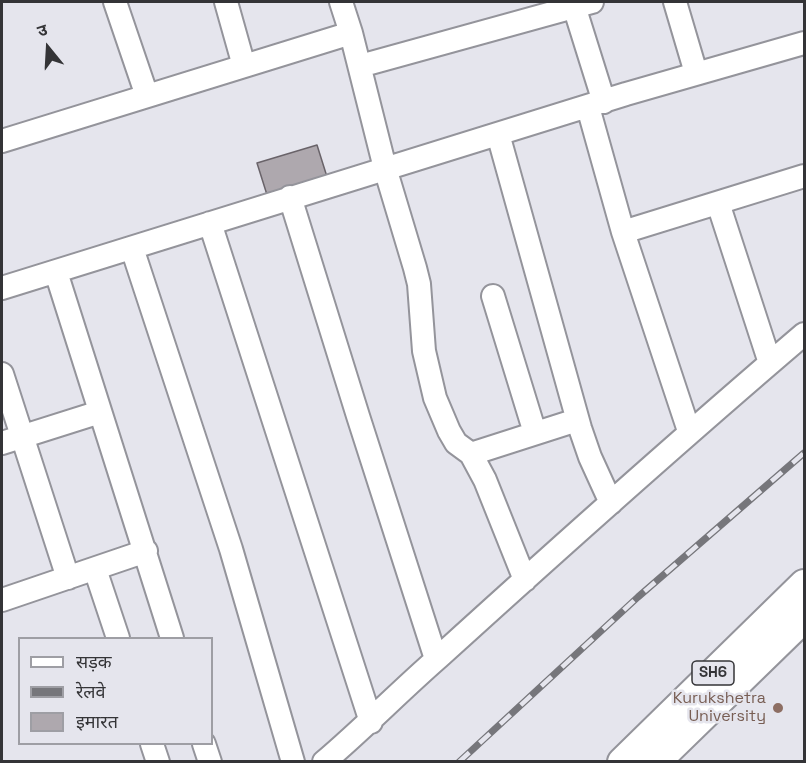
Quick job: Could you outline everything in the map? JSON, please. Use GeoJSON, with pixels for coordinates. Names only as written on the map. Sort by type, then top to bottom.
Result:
{"type":"FeatureCollection","features":[{"type":"Feature","properties":{"kind":"main road","name":"SH6"},"geometry":{"type":"LineString","coordinates":[[622,762],[804,584]]}},
{"type":"Feature","properties":{"kind":"main road","name":"SH6"},"geometry":{"type":"LineString","coordinates":[[656,762],[804,618]]}},
{"type":"Feature","properties":{"kind":"street"},"geometry":{"type":"LineString","coordinates":[[115,2],[147,96]]}},
{"type":"Feature","properties":{"kind":"street"},"geometry":{"type":"LineString","coordinates":[[226,2],[244,66]]}},
{"type":"Feature","properties":{"kind":"street"},"geometry":{"type":"LineString","coordinates":[[341,2],[360,66],[385,168],[415,267],[419,284],[424,351],[435,398],[456,443],[471,454],[495,500],[525,580]]}},
{"type":"Feature","properties":{"kind":"street"},"geometry":{"type":"LineString","coordinates":[[675,2],[696,73]]}},
{"type":"Feature","properties":{"kind":"street"},"geometry":{"type":"LineString","coordinates":[[360,66],[583,4],[596,104],[623,232],[689,432]]}},
{"type":"Feature","properties":{"kind":"street"},"geometry":{"type":"LineString","coordinates":[[2,141],[351,33]]}},
{"type":"Feature","properties":{"kind":"street"},"geometry":{"type":"LineString","coordinates":[[2,288],[696,73],[803,47]]}},
{"type":"Feature","properties":{"kind":"street"},"geometry":{"type":"LineString","coordinates":[[498,134],[577,420],[590,457],[611,503]]}},
{"type":"Feature","properties":{"kind":"street"},"geometry":{"type":"LineString","coordinates":[[623,232],[804,176]]}},
{"type":"Feature","properties":{"kind":"street"},"geometry":{"type":"LineString","coordinates":[[291,197],[436,659]]}},
{"type":"Feature","properties":{"kind":"street"},"geometry":{"type":"LineString","coordinates":[[718,203],[770,363]]}},
{"type":"Feature","properties":{"kind":"street"},"geometry":{"type":"LineString","coordinates":[[210,223],[371,722]]}},
{"type":"Feature","properties":{"kind":"street"},"geometry":{"type":"LineString","coordinates":[[132,248],[231,549],[293,762]]}},
{"type":"Feature","properties":{"kind":"street"},"geometry":{"type":"LineString","coordinates":[[56,272],[171,637]]}},
{"type":"Feature","properties":{"kind":"street"},"geometry":{"type":"LineString","coordinates":[[493,296],[535,433]]}},
{"type":"Feature","properties":{"kind":"street"},"geometry":{"type":"LineString","coordinates":[[324,762],[371,722],[436,659],[689,432],[804,334]]}},
{"type":"Feature","properties":{"kind":"street"},"geometry":{"type":"LineString","coordinates":[[2,374],[11,440],[68,578]]}},
{"type":"Feature","properties":{"kind":"street"},"geometry":{"type":"LineString","coordinates":[[11,440],[100,412]]}},
{"type":"Feature","properties":{"kind":"street"},"geometry":{"type":"LineString","coordinates":[[471,454],[577,420]]}},
{"type":"Feature","properties":{"kind":"street"},"geometry":{"type":"LineString","coordinates":[[2,600],[146,551]]}},
{"type":"Feature","properties":{"kind":"street"},"geometry":{"type":"LineString","coordinates":[[95,569],[117,637]]}},
{"type":"Feature","properties":{"kind":"street"},"geometry":{"type":"LineString","coordinates":[[152,745],[158,762]]}},
{"type":"Feature","properties":{"kind":"street"},"geometry":{"type":"LineString","coordinates":[[204,745],[210,762]]}},
{"type":"Feature","properties":{"kind":"building"},"geometry":{"type":"Polygon","coordinates":[[[317,145],[328,180],[268,198],[257,163],[317,145]]]}},
{"type":"Feature","properties":{"kind":"railway"},"geometry":{"type":"LineString","coordinates":[[459,762],[638,597],[804,453]]}},
{"type":"Feature","properties":{"kind":"place","name":"Kurukshetra University"},"geometry":{"type":"Point","coordinates":[778,708]}}]}
